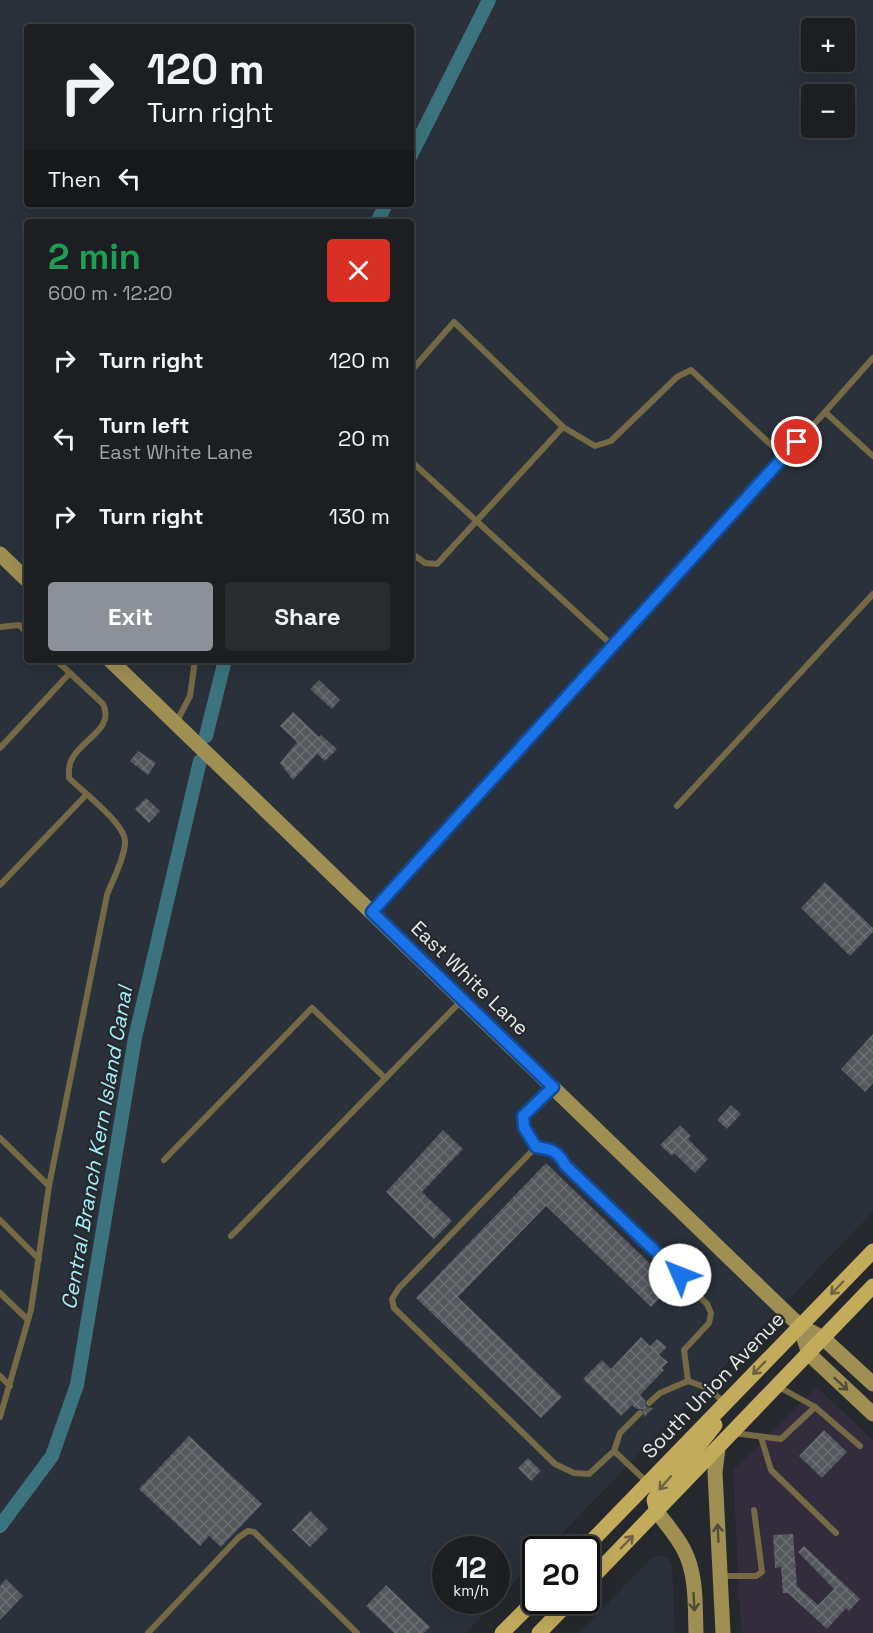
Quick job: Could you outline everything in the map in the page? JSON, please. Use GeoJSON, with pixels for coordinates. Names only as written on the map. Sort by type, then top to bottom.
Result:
{"type":"FeatureCollection","features":[{"type":"Feature","properties":{"kind":"main road","name":"South Union Avenue"},"geometry":{"type":"LineString","coordinates":[[596,1536],[873,1251]]}},
{"type":"Feature","properties":{"kind":"main road"},"geometry":{"type":"LineString","coordinates":[[600,1570],[873,1286]]}},
{"type":"Feature","properties":{"kind":"main road"},"geometry":{"type":"LineString","coordinates":[[657,1512],[654,1500],[657,1493],[714,1426],[724,1403]]}},
{"type":"Feature","properties":{"kind":"main road"},"geometry":{"type":"LineString","coordinates":[[502,1633],[522,1613]]}},
{"type":"Feature","properties":{"kind":"main road"},"geometry":{"type":"LineString","coordinates":[[539,1633],[557,1614]]}},
{"type":"Feature","properties":{"kind":"street"},"geometry":{"type":"LineString","coordinates":[[0,554],[24,577]]}},
{"type":"Feature","properties":{"kind":"street","name":"East White Lane"},"geometry":{"type":"LineString","coordinates":[[113,663],[800,1326]]}},
{"type":"Feature","properties":{"kind":"street"},"geometry":{"type":"LineString","coordinates":[[800,1326],[823,1338],[873,1384]]}},
{"type":"Feature","properties":{"kind":"street"},"geometry":{"type":"LineString","coordinates":[[800,1326],[809,1354],[873,1414]]}},
{"type":"Feature","properties":{"kind":"street"},"geometry":{"type":"LineString","coordinates":[[718,1448],[715,1472],[723,1633]]}},
{"type":"Feature","properties":{"kind":"street"},"geometry":{"type":"LineString","coordinates":[[657,1512],[678,1539],[688,1558],[693,1580],[696,1633]]}},
{"type":"Feature","properties":{"kind":"lane"},"geometry":{"type":"LineString","coordinates":[[414,368],[454,322],[563,427],[595,446],[611,441],[677,377],[691,370],[784,457]]}},
{"type":"Feature","properties":{"kind":"lane"},"geometry":{"type":"LineString","coordinates":[[372,912],[873,358]]}},
{"type":"Feature","properties":{"kind":"lane"},"geometry":{"type":"LineString","coordinates":[[825,412],[873,456]]}},
{"type":"Feature","properties":{"kind":"lane"},"geometry":{"type":"LineString","coordinates":[[414,555],[425,563],[437,564],[563,427]]}},
{"type":"Feature","properties":{"kind":"lane"},"geometry":{"type":"LineString","coordinates":[[414,464],[613,646]]}},
{"type":"Feature","properties":{"kind":"lane"},"geometry":{"type":"LineString","coordinates":[[677,806],[873,594]]}},
{"type":"Feature","properties":{"kind":"lane"},"geometry":{"type":"LineString","coordinates":[[0,627],[19,625],[24,630]]}},
{"type":"Feature","properties":{"kind":"lane"},"geometry":{"type":"LineString","coordinates":[[0,1417],[28,1320],[49,1186],[107,895],[123,853],[125,841],[120,827],[69,778],[72,757],[105,722],[107,712],[103,704],[59,663]]}},
{"type":"Feature","properties":{"kind":"lane"},"geometry":{"type":"LineString","coordinates":[[176,724],[190,696],[195,663]]}},
{"type":"Feature","properties":{"kind":"lane"},"geometry":{"type":"LineString","coordinates":[[0,748],[70,673]]}},
{"type":"Feature","properties":{"kind":"lane"},"geometry":{"type":"LineString","coordinates":[[0,885],[86,795]]}},
{"type":"Feature","properties":{"kind":"lane"},"geometry":{"type":"LineString","coordinates":[[231,1236],[462,999]]}},
{"type":"Feature","properties":{"kind":"lane"},"geometry":{"type":"LineString","coordinates":[[164,1160],[312,1008],[385,1078]]}},
{"type":"Feature","properties":{"kind":"lane"},"geometry":{"type":"LineString","coordinates":[[536,1147],[524,1127],[523,1116],[553,1087]]}},
{"type":"Feature","properties":{"kind":"lane"},"geometry":{"type":"LineString","coordinates":[[0,1138],[49,1186]]}},
{"type":"Feature","properties":{"kind":"lane"},"geometry":{"type":"LineString","coordinates":[[536,1147],[558,1152],[565,1165],[707,1304],[711,1313],[709,1323],[684,1350],[688,1380]]}},
{"type":"Feature","properties":{"kind":"lane"},"geometry":{"type":"LineString","coordinates":[[536,1147],[399,1288],[393,1299],[393,1308],[555,1464],[574,1473],[589,1474],[614,1451],[620,1433],[640,1413]]}},
{"type":"Feature","properties":{"kind":"lane"},"geometry":{"type":"LineString","coordinates":[[0,1220],[39,1259]]}},
{"type":"Feature","properties":{"kind":"lane"},"geometry":{"type":"LineString","coordinates":[[0,1293],[28,1320]]}},
{"type":"Feature","properties":{"kind":"lane"},"geometry":{"type":"LineString","coordinates":[[0,1376],[10,1386]]}},
{"type":"Feature","properties":{"kind":"lane"},"geometry":{"type":"LineString","coordinates":[[649,1403],[660,1393],[688,1380],[710,1389],[724,1403]]}},
{"type":"Feature","properties":{"kind":"lane"},"geometry":{"type":"LineString","coordinates":[[778,1387],[815,1407],[860,1446]]}},
{"type":"Feature","properties":{"kind":"lane"},"geometry":{"type":"LineString","coordinates":[[733,1433],[781,1439],[815,1407]]}},
{"type":"Feature","properties":{"kind":"lane"},"geometry":{"type":"LineString","coordinates":[[760,1437],[771,1470],[836,1533]]}},
{"type":"Feature","properties":{"kind":"lane"},"geometry":{"type":"LineString","coordinates":[[614,1451],[648,1482]]}},
{"type":"Feature","properties":{"kind":"lane"},"geometry":{"type":"LineString","coordinates":[[720,1576],[756,1576],[762,1572],[754,1510]]}},
{"type":"Feature","properties":{"kind":"lane"},"geometry":{"type":"LineString","coordinates":[[148,1633],[239,1537],[248,1531],[254,1532],[357,1633]]}},
{"type":"Feature","properties":{"kind":"shaded area"},"geometry":{"type":"Polygon","coordinates":[[[0,0],[873,0],[873,1212],[560,1536],[522,1536],[522,1575],[510,1587],[510,1536],[432,1536],[432,1614],[484,1614],[466,1633],[0,1633],[0,0]]]}},
{"type":"Feature","properties":{"kind":"shaded area"},"geometry":{"type":"Polygon","coordinates":[[[817,1387],[873,1440],[873,1633],[741,1633],[733,1471],[817,1387]]]}},
{"type":"Feature","properties":{"kind":"shaded area"},"geometry":{"type":"Polygon","coordinates":[[[661,1555],[669,1558],[672,1566],[675,1633],[578,1633],[597,1614],[600,1614],[600,1611],[653,1557],[661,1555]]]}},
{"type":"Feature","properties":{"kind":"building"},"geometry":{"type":"Polygon","coordinates":[[[319,680],[340,700],[332,709],[310,689],[319,680]]]}},
{"type":"Feature","properties":{"kind":"building"},"geometry":{"type":"Polygon","coordinates":[[[293,712],[319,737],[321,735],[337,749],[325,761],[317,754],[293,780],[280,763],[297,742],[280,726],[293,712]]]}},
{"type":"Feature","properties":{"kind":"building"},"geometry":{"type":"Polygon","coordinates":[[[138,751],[156,763],[148,775],[130,761],[138,751]]]}},
{"type":"Feature","properties":{"kind":"building"},"geometry":{"type":"Polygon","coordinates":[[[146,798],[160,811],[149,823],[135,809],[146,798]]]}},
{"type":"Feature","properties":{"kind":"building"},"geometry":{"type":"Polygon","coordinates":[[[825,882],[873,928],[873,932],[850,956],[801,908],[825,882]]]}},
{"type":"Feature","properties":{"kind":"building"},"geometry":{"type":"Polygon","coordinates":[[[873,1034],[873,1083],[865,1092],[841,1069],[873,1034]]]}},
{"type":"Feature","properties":{"kind":"building"},"geometry":{"type":"Polygon","coordinates":[[[731,1105],[741,1114],[727,1129],[717,1120],[731,1105]]]}},
{"type":"Feature","properties":{"kind":"building"},"geometry":{"type":"Polygon","coordinates":[[[680,1125],[691,1136],[688,1139],[708,1159],[695,1173],[674,1153],[672,1156],[660,1145],[680,1125]]]}},
{"type":"Feature","properties":{"kind":"building"},"geometry":{"type":"Polygon","coordinates":[[[443,1130],[463,1149],[422,1192],[452,1221],[434,1239],[386,1192],[443,1130]]]}},
{"type":"Feature","properties":{"kind":"building"},"geometry":{"type":"Polygon","coordinates":[[[546,1163],[672,1285],[651,1307],[546,1206],[458,1297],[562,1397],[541,1418],[416,1298],[546,1163]]]}},
{"type":"Feature","properties":{"kind":"building"},"geometry":{"type":"Polygon","coordinates":[[[641,1337],[650,1346],[657,1339],[667,1347],[659,1355],[668,1362],[662,1368],[664,1370],[640,1395],[645,1400],[646,1407],[653,1408],[644,1417],[643,1409],[637,1409],[632,1405],[621,1416],[583,1379],[602,1360],[611,1369],[641,1337]]]}},
{"type":"Feature","properties":{"kind":"building"},"geometry":{"type":"Polygon","coordinates":[[[824,1430],[847,1452],[822,1478],[799,1456],[824,1430]]]}},
{"type":"Feature","properties":{"kind":"building"},"geometry":{"type":"Polygon","coordinates":[[[189,1436],[262,1504],[221,1547],[209,1536],[200,1546],[139,1489],[189,1436]]]}},
{"type":"Feature","properties":{"kind":"building"},"geometry":{"type":"Polygon","coordinates":[[[528,1458],[541,1471],[531,1481],[518,1468],[528,1458]]]}},
{"type":"Feature","properties":{"kind":"building"},"geometry":{"type":"Polygon","coordinates":[[[310,1511],[328,1529],[310,1547],[292,1530],[310,1511]]]}},
{"type":"Feature","properties":{"kind":"building"},"geometry":{"type":"Polygon","coordinates":[[[793,1534],[797,1586],[818,1605],[834,1589],[798,1552],[804,1546],[860,1599],[849,1611],[846,1608],[827,1629],[788,1593],[783,1593],[781,1567],[775,1568],[773,1535],[793,1534]]]}},
{"type":"Feature","properties":{"kind":"building"},"geometry":{"type":"Polygon","coordinates":[[[6,1579],[23,1596],[0,1620],[0,1586],[6,1579]]]}},
{"type":"Feature","properties":{"kind":"building"},"geometry":{"type":"Polygon","coordinates":[[[386,1585],[430,1627],[424,1633],[394,1633],[366,1606],[386,1585]]]}},
{"type":"Feature","properties":{"kind":"waterway","name":"Central Branch Kern Island Canal"},"geometry":{"type":"LineString","coordinates":[[414,149],[489,0]]}},
{"type":"Feature","properties":{"kind":"waterway","name":"Central Branch Kern Island Canal"},"geometry":{"type":"LineString","coordinates":[[378,219],[384,207]]}},
{"type":"Feature","properties":{"kind":"waterway","name":"Central Branch Kern Island Canal"},"geometry":{"type":"LineString","coordinates":[[206,736],[224,663]]}},
{"type":"Feature","properties":{"kind":"waterway","name":"Central Branch Kern Island Canal"},"geometry":{"type":"LineString","coordinates":[[0,1526],[52,1456],[77,1385],[135,1038],[200,761]]}},
{"type":"Feature","properties":{"kind":"route"},"geometry":{"type":"LineString","coordinates":[[680,1275],[565,1165],[558,1152],[536,1147],[524,1127],[523,1116],[553,1087],[372,912],[797,442]]}}]}
